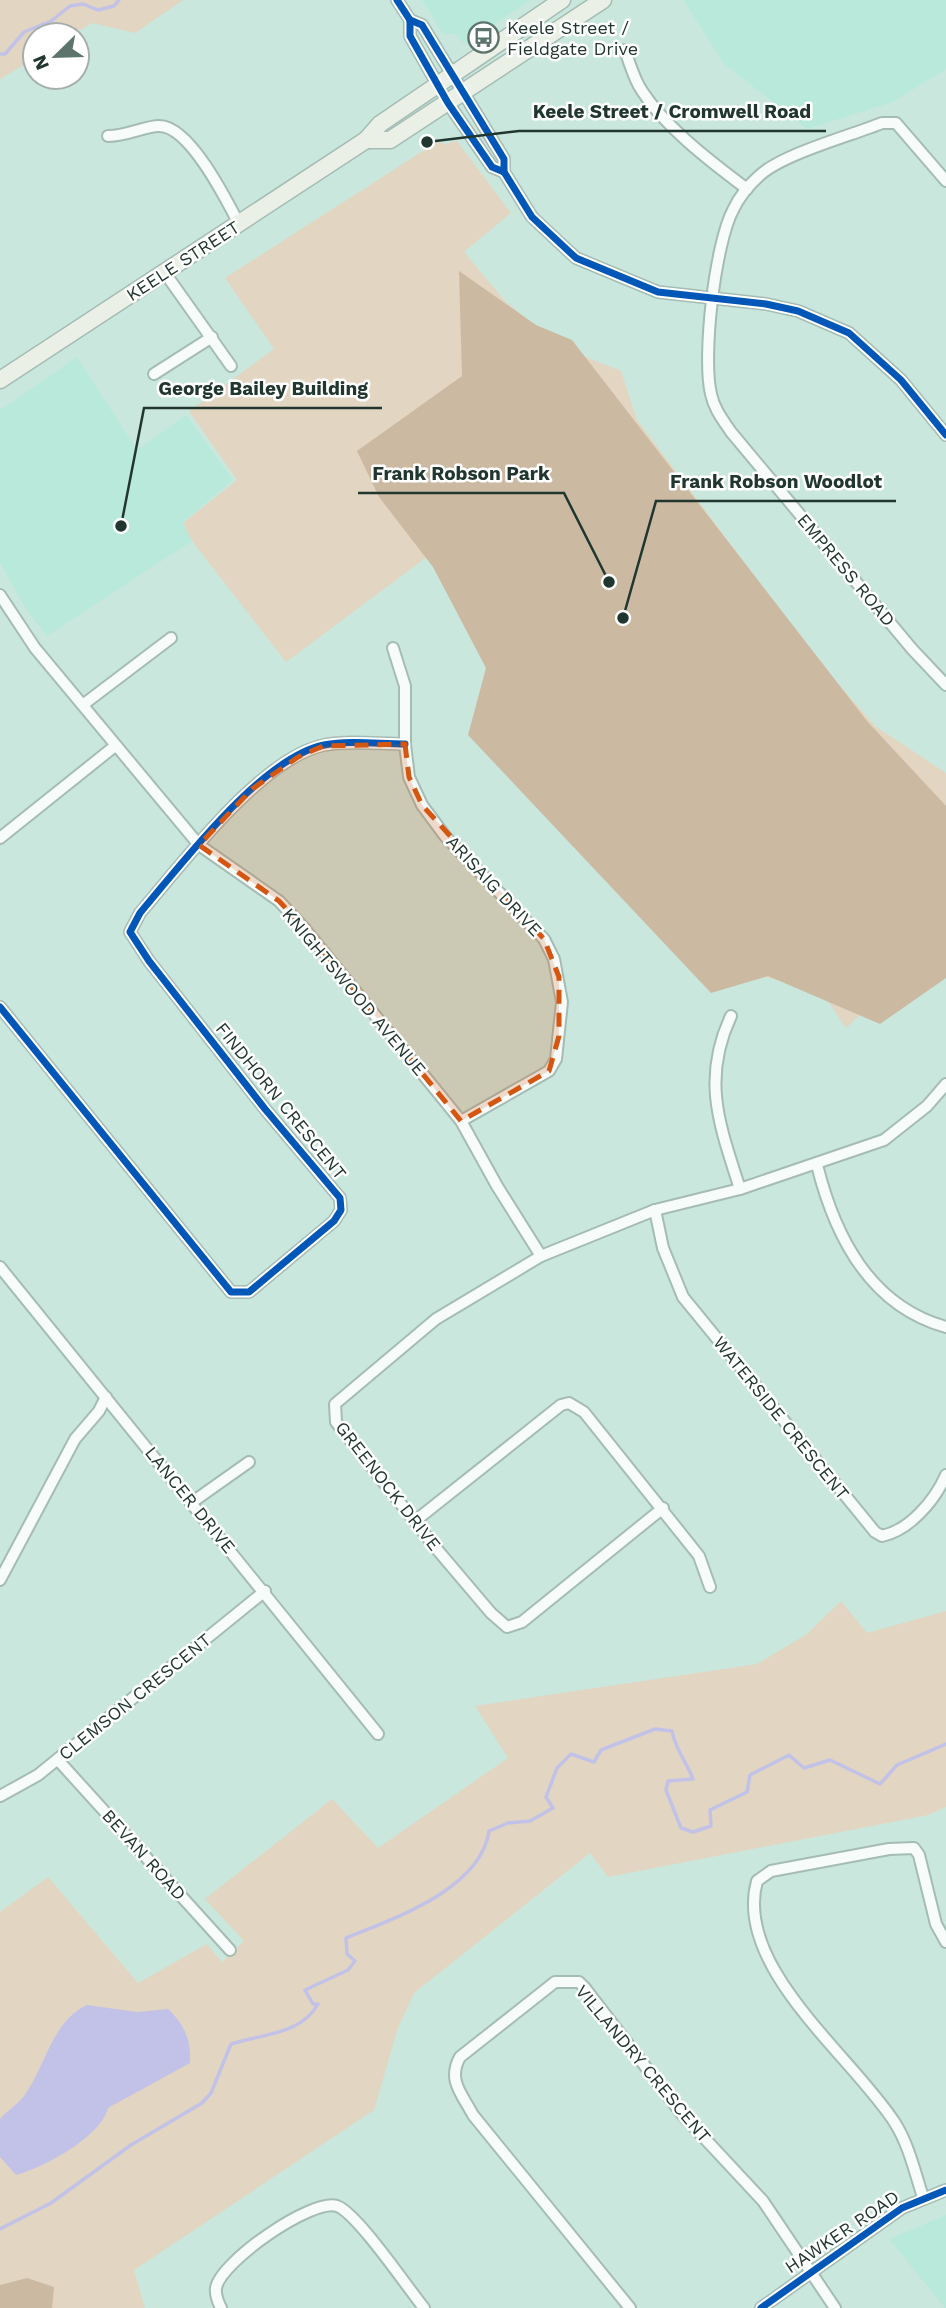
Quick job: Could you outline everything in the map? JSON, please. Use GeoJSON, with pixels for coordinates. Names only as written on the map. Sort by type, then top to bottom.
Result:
{"type":"FeatureCollection","features":[{"type":"Feature","properties":{"kind":"main road","name":"KEELE STREET"},"geometry":{"type":"LineString","coordinates":[[0,380],[366,140],[380,124],[562,0]]}},
{"type":"Feature","properties":{"kind":"main road","name":"KEELE STREET"},"geometry":{"type":"LineString","coordinates":[[366,140],[390,140],[603,0]]}},
{"type":"Feature","properties":{"kind":"street"},"geometry":{"type":"LineString","coordinates":[[397,0],[410,20],[410,36],[448,103],[492,167],[504,172]]}},
{"type":"Feature","properties":{"kind":"street"},"geometry":{"type":"LineString","coordinates":[[410,20],[422,25],[453,74],[504,159],[504,172],[532,217],[576,258],[658,292],[798,311],[849,333],[901,380],[946,435]]}},
{"type":"Feature","properties":{"kind":"street"},"geometry":{"type":"LineString","coordinates":[[625,50],[639,87],[661,113],[707,159],[747,189]]}},
{"type":"Feature","properties":{"kind":"street","name":"EMPRESS ROAD"},"geometry":{"type":"LineString","coordinates":[[946,181],[905,130],[896,123],[882,123],[783,161],[761,174],[732,211],[724,236],[712,298],[706,367],[716,410],[731,432],[895,629],[946,685]]}},
{"type":"Feature","properties":{"kind":"street"},"geometry":{"type":"LineString","coordinates":[[108,136],[126,136],[157,125],[171,127],[189,144],[239,224]]}},
{"type":"Feature","properties":{"kind":"street"},"geometry":{"type":"LineString","coordinates":[[165,273],[231,366]]}},
{"type":"Feature","properties":{"kind":"street"},"geometry":{"type":"LineString","coordinates":[[154,374],[212,337]]}},
{"type":"Feature","properties":{"kind":"street","name":"KNIGHTSWOOD AVENUE"},"geometry":{"type":"LineString","coordinates":[[0,596],[11,616],[84,704],[115,747],[199,845],[279,901],[304,928],[461,1121],[497,1186],[541,1256]]}},
{"type":"Feature","properties":{"kind":"street"},"geometry":{"type":"LineString","coordinates":[[0,622],[11,616]]}},
{"type":"Feature","properties":{"kind":"street"},"geometry":{"type":"LineString","coordinates":[[84,704],[171,638]]}},
{"type":"Feature","properties":{"kind":"street","name":"ARISAIG DRIVE"},"geometry":{"type":"LineString","coordinates":[[394,648],[405,686],[405,744],[409,777],[422,805],[445,836],[544,939],[559,977],[562,1002],[559,1036],[556,1059],[550,1071],[461,1121]]}},
{"type":"Feature","properties":{"kind":"street"},"geometry":{"type":"LineString","coordinates":[[199,845],[229,809],[271,774],[298,757],[323,746],[405,744]]}},
{"type":"Feature","properties":{"kind":"street"},"geometry":{"type":"LineString","coordinates":[[0,838],[115,747]]}},
{"type":"Feature","properties":{"kind":"street","name":"FINDHORN CRESCENT"},"geometry":{"type":"LineString","coordinates":[[0,1007],[231,1292],[249,1292],[270,1276],[334,1220],[341,1210],[340,1198],[265,1109],[149,961],[130,932],[140,913],[199,845]]}},
{"type":"Feature","properties":{"kind":"street"},"geometry":{"type":"LineString","coordinates":[[731,1016],[719,1043],[714,1087],[717,1114],[740,1189]]}},
{"type":"Feature","properties":{"kind":"street","name":"GREENOCK DRIVE"},"geometry":{"type":"LineString","coordinates":[[663,1508],[522,1622],[507,1627],[491,1613],[336,1422],[335,1404],[436,1319],[541,1256],[655,1210],[740,1189],[884,1140],[928,1106],[946,1084]]}},
{"type":"Feature","properties":{"kind":"street"},"geometry":{"type":"LineString","coordinates":[[817,1165],[834,1221],[861,1269],[893,1303],[913,1316],[946,1327]]}},
{"type":"Feature","properties":{"kind":"street","name":"WATERSIDE CRESCENT"},"geometry":{"type":"LineString","coordinates":[[655,1210],[663,1248],[683,1297],[875,1532],[882,1536],[891,1534],[911,1520],[938,1493],[946,1475]]}},
{"type":"Feature","properties":{"kind":"street","name":"LANCER DRIVE"},"geometry":{"type":"LineString","coordinates":[[0,1267],[265,1591],[378,1734]]}},
{"type":"Feature","properties":{"kind":"street"},"geometry":{"type":"LineString","coordinates":[[0,1580],[75,1439],[99,1411],[106,1397]]}},
{"type":"Feature","properties":{"kind":"street"},"geometry":{"type":"LineString","coordinates":[[415,1521],[561,1405],[569,1403],[584,1412],[663,1508],[699,1556],[710,1587]]}},
{"type":"Feature","properties":{"kind":"street"},"geometry":{"type":"LineString","coordinates":[[191,1503],[249,1462]]}},
{"type":"Feature","properties":{"kind":"street","name":"CLEMSON CRESCENT"},"geometry":{"type":"LineString","coordinates":[[0,1796],[38,1775],[58,1760],[265,1591]]}},
{"type":"Feature","properties":{"kind":"street","name":"BEVAN ROAD"},"geometry":{"type":"LineString","coordinates":[[58,1760],[230,1950]]}},
{"type":"Feature","properties":{"kind":"street"},"geometry":{"type":"LineString","coordinates":[[923,2197],[895,2122],[778,1980],[763,1946],[753,1899],[757,1881],[771,1871],[889,1849],[914,1848],[919,1855],[936,1924],[946,1942]]}},
{"type":"Feature","properties":{"kind":"street","name":"VILLANDRY CRESCENT"},"geometry":{"type":"LineString","coordinates":[[630,2308],[472,2115],[456,2086],[455,2068],[460,2057],[555,1982],[579,1982],[585,1988],[681,2113],[763,2201],[835,2308]]}},
{"type":"Feature","properties":{"kind":"street","name":"HAWKER ROAD"},"geometry":{"type":"LineString","coordinates":[[761,2308],[878,2223],[923,2197],[946,2190]]}},
{"type":"Feature","properties":{"kind":"street"},"geometry":{"type":"LineString","coordinates":[[221,2308],[216,2288],[220,2277],[240,2256],[275,2229],[299,2216],[337,2206],[358,2223],[424,2308]]}},
{"type":"Feature","properties":{"kind":"highlighted area"},"geometry":{"type":"Polygon","coordinates":[[[405,744],[409,777],[422,805],[544,939],[559,977],[559,1036],[549,1071],[461,1121],[279,901],[199,845],[252,789],[298,757],[323,746],[405,744]]]}},
{"type":"Feature","properties":{"kind":"shaded area"},"geometry":{"type":"Polygon","coordinates":[[[0,0],[183,0],[135,33],[91,24],[91,21],[21,21],[21,66],[0,79],[0,0]]]}},
{"type":"Feature","properties":{"kind":"shaded area"},"geometry":{"type":"Polygon","coordinates":[[[422,0],[531,0],[465,44],[455,34],[443,34],[422,0]]]}},
{"type":"Feature","properties":{"kind":"shaded area"},"geometry":{"type":"Polygon","coordinates":[[[683,0],[946,0],[946,69],[893,102],[807,129],[724,64],[683,0]]]}},
{"type":"Feature","properties":{"kind":"shaded area"},"geometry":{"type":"Polygon","coordinates":[[[457,141],[511,213],[464,252],[505,301],[558,346],[621,371],[637,420],[821,664],[875,726],[946,773],[946,977],[915,964],[846,1028],[820,989],[732,970],[496,765],[473,726],[492,653],[435,551],[286,662],[192,541],[183,523],[237,480],[189,411],[274,349],[225,278],[437,142],[445,144],[457,141]]]}},
{"type":"Feature","properties":{"kind":"shaded area"},"geometry":{"type":"Polygon","coordinates":[[[459,271],[536,325],[572,340],[867,721],[946,806],[946,978],[880,1024],[768,976],[711,993],[468,735],[486,668],[433,567],[379,497],[357,451],[462,376],[459,271]]]}},
{"type":"Feature","properties":{"kind":"shaded area"},"geometry":{"type":"Polygon","coordinates":[[[77,357],[137,450],[186,415],[233,480],[183,522],[192,541],[47,636],[26,609],[0,563],[0,410],[77,357]]]}},
{"type":"Feature","properties":{"kind":"shaded area"},"geometry":{"type":"Polygon","coordinates":[[[841,1601],[867,1633],[946,1611],[946,1807],[928,1815],[608,1877],[590,1853],[414,1993],[398,2028],[374,2110],[134,2270],[145,2308],[0,2308],[0,1912],[48,1877],[138,1983],[207,1944],[222,1962],[244,1941],[205,1899],[332,1799],[378,1848],[508,1758],[475,1706],[757,1664],[807,1634],[841,1601]]]}},
{"type":"Feature","properties":{"kind":"shaded area"},"geometry":{"type":"Polygon","coordinates":[[[946,2215],[946,2308],[945,2308],[889,2239],[946,2215]]]}},
{"type":"Feature","properties":{"kind":"shaded area"},"geometry":{"type":"Polygon","coordinates":[[[27,2278],[54,2287],[52,2308],[0,2308],[0,2285],[27,2278]]]}},
{"type":"Feature","properties":{"kind":"water"},"geometry":{"type":"Polygon","coordinates":[[[87,2005],[137,2012],[168,2009],[186,2033],[190,2063],[108,2108],[94,2130],[70,2150],[41,2166],[16,2175],[0,2157],[0,2119],[24,2096],[65,2022],[87,2005]]]}},
{"type":"Feature","properties":{"kind":"waterway"},"geometry":{"type":"LineString","coordinates":[[0,54],[5,54],[24,32],[51,21],[70,6],[83,4],[98,10],[114,6],[119,0]]}},
{"type":"Feature","properties":{"kind":"waterway"},"geometry":{"type":"LineString","coordinates":[[0,2229],[51,2203],[131,2145],[202,2103],[211,2093],[231,2044],[291,2028],[311,2014],[318,2004],[313,2004],[305,1990],[348,1970],[355,1961],[347,1954],[346,1938],[410,1911],[453,1885],[470,1870],[482,1851],[489,1831],[508,1823],[530,1821],[553,1808],[546,1797],[557,1768],[571,1754],[594,1762],[601,1750],[655,1729],[672,1731],[693,1779],[668,1781],[666,1790],[681,1828],[693,1832],[711,1826],[710,1810],[747,1792],[750,1775],[789,1755],[804,1768],[830,1760],[880,1784],[897,1765],[946,1744]]}},
{"type":"Feature","properties":{"kind":"cycle path"},"geometry":{"type":"LineString","coordinates":[[397,0],[410,20],[410,36],[448,103],[492,167],[504,172],[532,217],[576,258],[658,292],[766,304],[798,311],[849,333],[901,380],[946,435]]}},
{"type":"Feature","properties":{"kind":"cycle path"},"geometry":{"type":"LineString","coordinates":[[410,20],[422,25],[504,159],[504,172]]}},
{"type":"Feature","properties":{"kind":"cycle path"},"geometry":{"type":"LineString","coordinates":[[0,1007],[231,1292],[249,1292],[334,1221],[341,1210],[340,1198],[265,1109],[149,961],[130,932],[140,913],[200,842],[249,791],[274,770],[300,754],[324,745],[354,742],[405,744]]}},
{"type":"Feature","properties":{"kind":"cycle path"},"geometry":{"type":"LineString","coordinates":[[761,2308],[902,2208],[946,2190]]}},
{"type":"Feature","properties":{"kind":"place","name":"Keele Street / Fieldgate Drive"},"geometry":{"type":"Point","coordinates":[484,38]}},
{"type":"Feature","properties":{"kind":"place","name":"Keele Street / Cromwell Road"},"geometry":{"type":"Point","coordinates":[427,142]}},
{"type":"Feature","properties":{"kind":"place","name":"George Bailey Building"},"geometry":{"type":"Point","coordinates":[121,526]}},
{"type":"Feature","properties":{"kind":"place","name":"Frank Robson Park"},"geometry":{"type":"Point","coordinates":[609,582]}},
{"type":"Feature","properties":{"kind":"place","name":"Frank Robson Woodlot"},"geometry":{"type":"Point","coordinates":[623,618]}}]}
